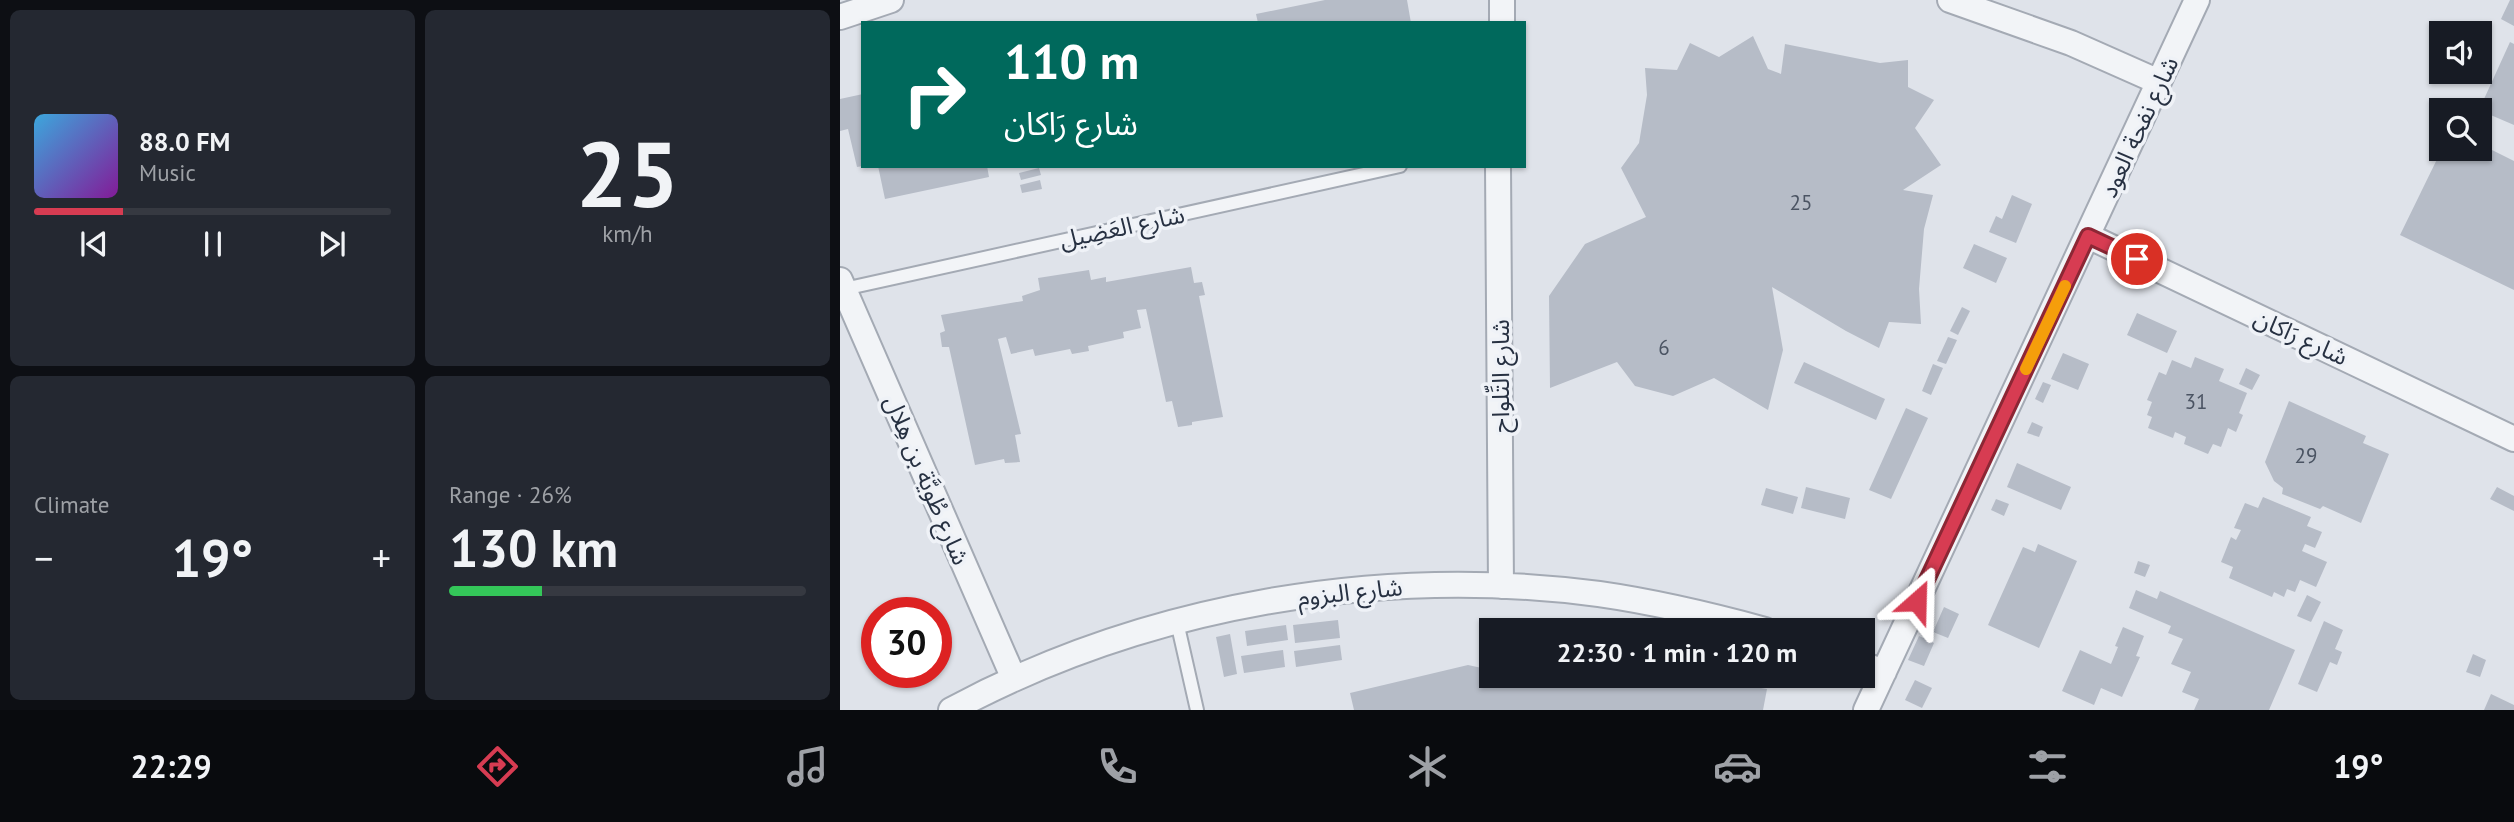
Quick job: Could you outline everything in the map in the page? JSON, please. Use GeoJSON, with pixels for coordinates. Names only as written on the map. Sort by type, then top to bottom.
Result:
{"type":"FeatureCollection","features":[{"type":"Feature","properties":{"kind":"street"},"geometry":{"type":"LineString","coordinates":[[840,17],[891,0]]}},
{"type":"Feature","properties":{"kind":"street"},"geometry":{"type":"LineString","coordinates":[[1502,0],[1502,21]]}},
{"type":"Feature","properties":{"kind":"street"},"geometry":{"type":"LineString","coordinates":[[1950,0],[2071,43],[2159,82]]}},
{"type":"Feature","properties":{"kind":"street","name":"شارع نفحة العود"},"geometry":{"type":"LineString","coordinates":[[1875,664],[2088,236],[2197,0]]}},
{"type":"Feature","properties":{"kind":"street","name":"شارع التِّلواح"},"geometry":{"type":"LineString","coordinates":[[1498,168],[1501,586]]}},
{"type":"Feature","properties":{"kind":"street","name":"شارع رَاكان"},"geometry":{"type":"LineString","coordinates":[[2088,236],[2514,439]]}},
{"type":"Feature","properties":{"kind":"street","name":"شارع طُويَّة بن هِلال"},"geometry":{"type":"LineString","coordinates":[[842,284],[1014,679]]}},
{"type":"Feature","properties":{"kind":"street","name":"شارع البزوم"},"geometry":{"type":"LineString","coordinates":[[951,710],[1014,679],[1094,647],[1177,622],[1290,598],[1404,586],[1501,586],[1599,594],[1721,618]]}},
{"type":"Feature","properties":{"kind":"street","name":"شارع نفحة العود"},"geometry":{"type":"LineString","coordinates":[[1866,710],[1870,688]]}},
{"type":"Feature","properties":{"kind":"lane","name":"شارع العَضِيل"},"geometry":{"type":"LineString","coordinates":[[842,284],[1391,168]]}},
{"type":"Feature","properties":{"kind":"lane"},"geometry":{"type":"LineString","coordinates":[[1177,622],[1196,710]]}},
{"type":"Feature","properties":{"kind":"building"},"geometry":{"type":"Polygon","coordinates":[[[1325,0],[1407,0],[1411,21],[1258,21],[1256,14],[1325,0]]]}},
{"type":"Feature","properties":{"kind":"building"},"geometry":{"type":"Polygon","coordinates":[[[2510,0],[2514,0],[2514,26],[2501,19],[2510,0]]]}},
{"type":"Feature","properties":{"kind":"building"},"geometry":{"type":"Polygon","coordinates":[[[1753,36],[1768,69],[1781,74],[1785,44],[1880,63],[1908,60],[1908,87],[1934,100],[1915,128],[1941,165],[1903,190],[1933,195],[1924,229],[1919,289],[1921,324],[1889,322],[1879,348],[1772,287],[1783,350],[1768,410],[1714,378],[1673,396],[1635,386],[1617,362],[1550,388],[1549,296],[1585,244],[1646,217],[1621,168],[1639,143],[1647,95],[1645,68],[1677,70],[1690,43],[1719,57],[1753,36]]]}},
{"type":"Feature","properties":{"kind":"building"},"geometry":{"type":"Polygon","coordinates":[[[2510,42],[2514,44],[2514,125],[2492,116],[2492,98],[2484,98],[2510,42]]]}},
{"type":"Feature","properties":{"kind":"building"},"geometry":{"type":"Polygon","coordinates":[[[861,94],[861,166],[857,167],[848,129],[840,131],[840,99],[861,94]]]}},
{"type":"Feature","properties":{"kind":"building"},"geometry":{"type":"Polygon","coordinates":[[[2492,150],[2514,161],[2514,290],[2400,235],[2436,161],[2492,161],[2492,150]]]}},
{"type":"Feature","properties":{"kind":"building"},"geometry":{"type":"Polygon","coordinates":[[[878,168],[987,168],[989,177],[885,199],[878,168]]]}},
{"type":"Feature","properties":{"kind":"building"},"geometry":{"type":"Polygon","coordinates":[[[1039,168],[1041,175],[1021,180],[1019,173],[1039,168]]]}},
{"type":"Feature","properties":{"kind":"building"},"geometry":{"type":"Polygon","coordinates":[[[1040,180],[1042,189],[1022,193],[1020,185],[1040,180]]]}},
{"type":"Feature","properties":{"kind":"building"},"geometry":{"type":"Polygon","coordinates":[[[2012,195],[2032,204],[2016,243],[1989,232],[1996,216],[2002,219],[2012,195]]]}},
{"type":"Feature","properties":{"kind":"building"},"geometry":{"type":"Polygon","coordinates":[[[1974,244],[2007,258],[1996,283],[1963,268],[1974,244]]]}},
{"type":"Feature","properties":{"kind":"building"},"geometry":{"type":"Polygon","coordinates":[[[1191,267],[1194,283],[1202,282],[1205,295],[1199,296],[1223,417],[1178,427],[1172,401],[1166,402],[1146,309],[1137,310],[1141,328],[1123,332],[1124,338],[1088,346],[1089,351],[1072,354],[1070,349],[1035,356],[1033,349],[1011,354],[1006,337],[998,339],[1021,434],[1015,435],[1020,462],[1005,463],[1004,459],[975,465],[949,347],[942,347],[940,333],[945,331],[941,315],[1023,301],[1022,296],[1040,290],[1038,278],[1089,270],[1091,280],[1106,277],[1106,282],[1191,267]]]}},
{"type":"Feature","properties":{"kind":"building"},"geometry":{"type":"Polygon","coordinates":[[[1962,307],[1970,311],[1958,335],[1950,331],[1962,307]]]}},
{"type":"Feature","properties":{"kind":"building"},"geometry":{"type":"Polygon","coordinates":[[[2137,313],[2177,331],[2167,353],[2127,335],[2137,313]]]}},
{"type":"Feature","properties":{"kind":"building"},"geometry":{"type":"Polygon","coordinates":[[[1948,337],[1957,340],[1946,364],[1937,361],[1948,337]]]}},
{"type":"Feature","properties":{"kind":"building"},"geometry":{"type":"Polygon","coordinates":[[[2063,353],[2089,364],[2078,390],[2051,379],[2063,353]]]}},
{"type":"Feature","properties":{"kind":"building"},"geometry":{"type":"Polygon","coordinates":[[[2195,357],[2224,369],[2219,381],[2247,393],[2239,413],[2243,415],[2236,432],[2228,428],[2221,447],[2213,444],[2208,454],[2184,444],[2186,437],[2175,432],[2173,438],[2148,428],[2152,417],[2147,415],[2152,402],[2147,400],[2159,372],[2166,375],[2172,360],[2191,368],[2195,357]]]}},
{"type":"Feature","properties":{"kind":"building"},"geometry":{"type":"Polygon","coordinates":[[[1804,362],[1885,399],[1876,420],[1794,383],[1804,362]]]}},
{"type":"Feature","properties":{"kind":"building"},"geometry":{"type":"Polygon","coordinates":[[[1933,364],[1943,368],[1931,395],[1922,391],[1933,364]]]}},
{"type":"Feature","properties":{"kind":"building"},"geometry":{"type":"Polygon","coordinates":[[[2246,368],[2260,375],[2252,390],[2239,384],[2246,368]]]}},
{"type":"Feature","properties":{"kind":"building"},"geometry":{"type":"Polygon","coordinates":[[[2043,382],[2051,385],[2043,403],[2035,399],[2043,382]]]}},
{"type":"Feature","properties":{"kind":"building"},"geometry":{"type":"Polygon","coordinates":[[[2289,401],[2366,436],[2363,443],[2389,454],[2361,523],[2323,506],[2320,509],[2282,494],[2283,488],[2274,481],[2265,462],[2289,401]]]}},
{"type":"Feature","properties":{"kind":"building"},"geometry":{"type":"Polygon","coordinates":[[[1906,408],[1928,418],[1891,499],[1869,490],[1906,408]]]}},
{"type":"Feature","properties":{"kind":"building"},"geometry":{"type":"Polygon","coordinates":[[[2032,422],[2043,427],[2039,437],[2027,433],[2032,422]]]}},
{"type":"Feature","properties":{"kind":"building"},"geometry":{"type":"Polygon","coordinates":[[[2017,463],[2071,487],[2061,510],[2007,487],[2017,463]]]}},
{"type":"Feature","properties":{"kind":"building"},"geometry":{"type":"Polygon","coordinates":[[[1806,487],[1850,498],[1845,519],[1801,508],[1806,487]]]}},
{"type":"Feature","properties":{"kind":"building"},"geometry":{"type":"Polygon","coordinates":[[[2497,487],[2514,496],[2514,511],[2490,499],[2497,487]]]}},
{"type":"Feature","properties":{"kind":"building"},"geometry":{"type":"Polygon","coordinates":[[[1766,488],[1798,497],[1793,514],[1761,505],[1766,488]]]}},
{"type":"Feature","properties":{"kind":"building"},"geometry":{"type":"Polygon","coordinates":[[[2263,497],[2311,517],[2307,526],[2322,532],[2315,548],[2305,544],[2302,551],[2327,562],[2316,587],[2300,580],[2295,592],[2287,589],[2284,597],[2274,592],[2272,597],[2229,578],[2233,567],[2221,562],[2231,537],[2236,540],[2241,530],[2234,528],[2245,503],[2258,508],[2263,497]]]}},
{"type":"Feature","properties":{"kind":"building"},"geometry":{"type":"Polygon","coordinates":[[[1996,499],[2009,504],[2004,516],[1991,510],[1996,499]]]}},
{"type":"Feature","properties":{"kind":"building"},"geometry":{"type":"Polygon","coordinates":[[[2038,544],[2077,561],[2039,648],[1988,625],[2023,547],[2035,552],[2038,544]]]}},
{"type":"Feature","properties":{"kind":"building"},"geometry":{"type":"Polygon","coordinates":[[[2138,561],[2150,565],[2145,577],[2134,573],[2138,561]]]}},
{"type":"Feature","properties":{"kind":"building"},"geometry":{"type":"Polygon","coordinates":[[[2136,590],[2157,599],[2160,591],[2295,650],[2269,710],[2194,710],[2199,699],[2182,692],[2191,672],[2171,664],[2183,639],[2168,633],[2171,626],[2129,608],[2136,590]]]}},
{"type":"Feature","properties":{"kind":"building"},"geometry":{"type":"Polygon","coordinates":[[[2307,595],[2321,602],[2311,622],[2297,616],[2307,595]]]}},
{"type":"Feature","properties":{"kind":"building"},"geometry":{"type":"Polygon","coordinates":[[[1944,607],[1959,614],[1948,638],[1933,632],[1944,607]]]}},
{"type":"Feature","properties":{"kind":"building"},"geometry":{"type":"Polygon","coordinates":[[[1338,620],[1340,638],[1295,643],[1293,625],[1338,620]]]}},
{"type":"Feature","properties":{"kind":"building"},"geometry":{"type":"Polygon","coordinates":[[[2324,621],[2343,630],[2335,649],[2342,652],[2337,665],[2330,662],[2317,692],[2298,684],[2324,621]]]}},
{"type":"Feature","properties":{"kind":"building"},"geometry":{"type":"Polygon","coordinates":[[[1286,625],[1288,640],[1247,646],[1245,631],[1286,625]]]}},
{"type":"Feature","properties":{"kind":"building"},"geometry":{"type":"Polygon","coordinates":[[[2123,627],[2144,636],[2136,656],[2140,657],[2122,697],[2101,688],[2094,705],[2062,691],[2080,650],[2111,664],[2123,627]]]}},
{"type":"Feature","properties":{"kind":"building"},"geometry":{"type":"Polygon","coordinates":[[[1230,634],[1237,674],[1224,677],[1216,637],[1230,634]]]}},
{"type":"Feature","properties":{"kind":"building"},"geometry":{"type":"Polygon","coordinates":[[[1919,636],[1934,643],[1924,666],[1908,660],[1919,636]]]}},
{"type":"Feature","properties":{"kind":"building"},"geometry":{"type":"Polygon","coordinates":[[[1340,645],[1342,660],[1296,667],[1294,651],[1340,645]]]}},
{"type":"Feature","properties":{"kind":"building"},"geometry":{"type":"Polygon","coordinates":[[[1283,650],[1285,667],[1244,673],[1241,656],[1283,650]]]}},
{"type":"Feature","properties":{"kind":"building"},"geometry":{"type":"Polygon","coordinates":[[[2473,654],[2486,660],[2480,677],[2466,672],[2473,654]]]}},
{"type":"Feature","properties":{"kind":"building"},"geometry":{"type":"Polygon","coordinates":[[[1468,665],[1479,667],[1479,688],[1767,689],[1763,710],[1354,710],[1350,693],[1468,665]]]}},
{"type":"Feature","properties":{"kind":"building"},"geometry":{"type":"Polygon","coordinates":[[[1915,680],[1932,688],[1922,708],[1905,700],[1915,680]]]}},
{"type":"Feature","properties":{"kind":"building"},"geometry":{"type":"Polygon","coordinates":[[[2491,694],[2514,705],[2514,710],[2484,710],[2491,694]]]}},
{"type":"Feature","properties":{"kind":"slow traffic"},"geometry":{"type":"LineString","coordinates":[[2026,369],[2065,286]]}},
{"type":"Feature","properties":{"kind":"route"},"geometry":{"type":"LineString","coordinates":[[1917,601],[2088,236],[2137,259]]}}]}
